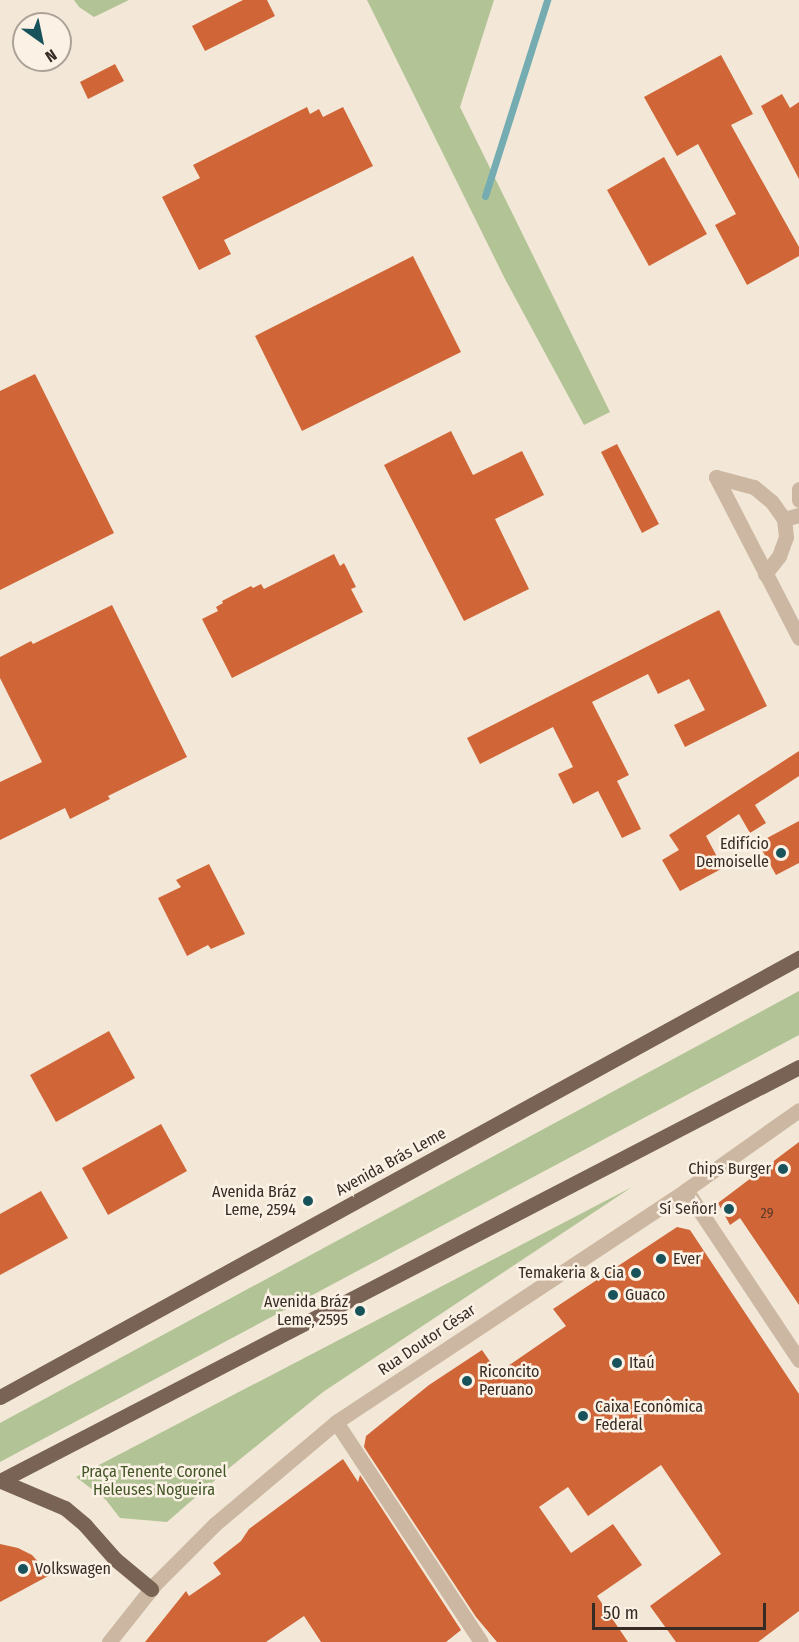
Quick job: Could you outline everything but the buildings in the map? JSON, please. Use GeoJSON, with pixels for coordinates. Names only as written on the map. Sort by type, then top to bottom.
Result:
{"type":"FeatureCollection","features":[{"type":"Feature","properties":{"kind":"main road","name":"Avenida Brás Leme"},"geometry":{"type":"LineString","coordinates":[[0,1397],[799,958]]}},
{"type":"Feature","properties":{"kind":"main road"},"geometry":{"type":"LineString","coordinates":[[1,1481],[799,1067]]}},
{"type":"Feature","properties":{"kind":"main road"},"geometry":{"type":"LineString","coordinates":[[1,1481],[54,1501],[65,1508],[85,1525],[115,1560],[151,1589]]}},
{"type":"Feature","properties":{"kind":"street"},"geometry":{"type":"LineString","coordinates":[[765,574],[779,556],[786,537],[784,519],[772,502],[754,487],[716,477],[765,574],[799,638]]}},
{"type":"Feature","properties":{"kind":"street"},"geometry":{"type":"LineString","coordinates":[[799,489],[799,500]]}},
{"type":"Feature","properties":{"kind":"street"},"geometry":{"type":"LineString","coordinates":[[784,519],[799,515]]}},
{"type":"Feature","properties":{"kind":"street","name":"Rua Doutor César"},"geometry":{"type":"LineString","coordinates":[[111,1641],[151,1589],[215,1524],[336,1422],[687,1190],[799,1110]]}},
{"type":"Feature","properties":{"kind":"street"},"geometry":{"type":"LineString","coordinates":[[687,1190],[799,1360]]}},
{"type":"Feature","properties":{"kind":"street"},"geometry":{"type":"LineString","coordinates":[[336,1422],[481,1642]]}},
{"type":"Feature","properties":{"kind":"green space"},"geometry":{"type":"Polygon","coordinates":[[[74,0],[129,0],[94,17],[79,7],[74,0]]]}},
{"type":"Feature","properties":{"kind":"green space"},"geometry":{"type":"Polygon","coordinates":[[[367,0],[494,0],[460,107],[610,412],[584,425],[505,279],[367,0]]]}},
{"type":"Feature","properties":{"kind":"green space"},"geometry":{"type":"Polygon","coordinates":[[[799,991],[799,1035],[0,1462],[0,1423],[799,991]]]}},
{"type":"Feature","properties":{"kind":"green space","name":"Praça Tenente Coronel Heleuses Nogueira"},"geometry":{"type":"Polygon","coordinates":[[[632,1187],[323,1392],[167,1522],[120,1518],[106,1500],[76,1477],[632,1187]]]}},
{"type":"Feature","properties":{"kind":"waterway"},"geometry":{"type":"LineString","coordinates":[[485,196],[547,0]]}},
{"type":"Feature","properties":{"kind":"place","name":"Edifício Demoiselle"},"geometry":{"type":"Point","coordinates":[781,853]}},
{"type":"Feature","properties":{"kind":"place","name":"Chips Burger"},"geometry":{"type":"Point","coordinates":[783,1169]}},
{"type":"Feature","properties":{"kind":"place","name":"Avenida Bráz Leme, 2594"},"geometry":{"type":"Point","coordinates":[308,1201]}},
{"type":"Feature","properties":{"kind":"place","name":"Sí Señor!"},"geometry":{"type":"Point","coordinates":[729,1209]}},
{"type":"Feature","properties":{"kind":"place","name":"Ever"},"geometry":{"type":"Point","coordinates":[661,1259]}},
{"type":"Feature","properties":{"kind":"place","name":"Temakeria & Cia"},"geometry":{"type":"Point","coordinates":[636,1273]}},
{"type":"Feature","properties":{"kind":"place","name":"Guaco"},"geometry":{"type":"Point","coordinates":[613,1295]}},
{"type":"Feature","properties":{"kind":"place","name":"Avenida Bráz Leme, 2595"},"geometry":{"type":"Point","coordinates":[360,1311]}},
{"type":"Feature","properties":{"kind":"place","name":"Itaú"},"geometry":{"type":"Point","coordinates":[617,1363]}},
{"type":"Feature","properties":{"kind":"place","name":"Riconcito Peruano"},"geometry":{"type":"Point","coordinates":[467,1381]}},
{"type":"Feature","properties":{"kind":"place","name":"Caixa Econômica Federal"},"geometry":{"type":"Point","coordinates":[583,1416]}},
{"type":"Feature","properties":{"kind":"place","name":"Volkswagen"},"geometry":{"type":"Point","coordinates":[23,1569]}}]}
